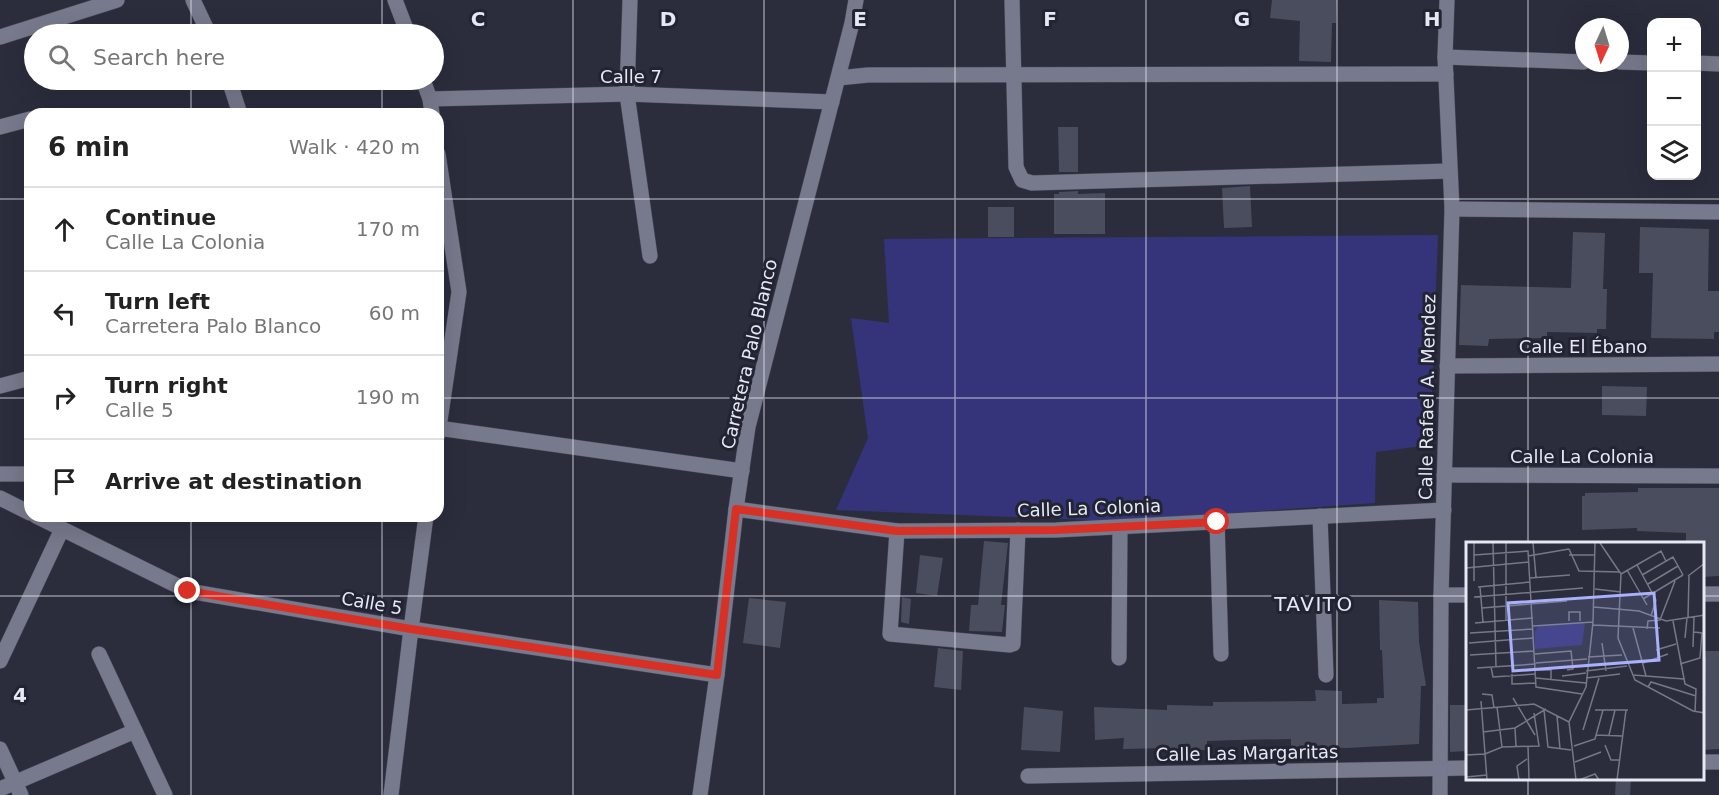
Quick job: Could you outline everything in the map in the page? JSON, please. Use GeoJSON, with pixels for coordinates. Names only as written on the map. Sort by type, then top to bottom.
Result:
{"type":"FeatureCollection","features":[{"type":"Feature","properties":{"kind":"street"},"geometry":{"type":"LineString","coordinates":[[41,24],[117,0]]}},
{"type":"Feature","properties":{"kind":"street"},"geometry":{"type":"LineString","coordinates":[[193,0],[204,24]]}},
{"type":"Feature","properties":{"kind":"street"},"geometry":{"type":"LineString","coordinates":[[395,0],[404,24]]}},
{"type":"Feature","properties":{"kind":"street"},"geometry":{"type":"LineString","coordinates":[[630,0],[627,94],[650,256]]}},
{"type":"Feature","properties":{"kind":"street","name":"Carretera Palo Blanco"},"geometry":{"type":"LineString","coordinates":[[700,795],[748,427],[856,0]]}},
{"type":"Feature","properties":{"kind":"street"},"geometry":{"type":"LineString","coordinates":[[1012,0],[1016,167],[1022,180],[1032,183],[1450,171]]}},
{"type":"Feature","properties":{"kind":"street","name":"Calle Rafael A. Mendez"},"geometry":{"type":"LineString","coordinates":[[1440,795],[1444,475],[1452,209],[1445,57],[1447,0]]}},
{"type":"Feature","properties":{"kind":"street"},"geometry":{"type":"LineString","coordinates":[[0,37],[24,29]]}},
{"type":"Feature","properties":{"kind":"street"},"geometry":{"type":"LineString","coordinates":[[1445,57],[1575,62]]}},
{"type":"Feature","properties":{"kind":"street"},"geometry":{"type":"LineString","coordinates":[[1629,62],[1647,63]]}},
{"type":"Feature","properties":{"kind":"street"},"geometry":{"type":"LineString","coordinates":[[1701,63],[1719,64]]}},
{"type":"Feature","properties":{"kind":"street"},"geometry":{"type":"LineString","coordinates":[[838,78],[868,75],[1446,74]]}},
{"type":"Feature","properties":{"kind":"street"},"geometry":{"type":"LineString","coordinates":[[232,90],[238,108]]}},
{"type":"Feature","properties":{"kind":"street"},"geometry":{"type":"LineString","coordinates":[[426,90],[431,107]]}},
{"type":"Feature","properties":{"kind":"street","name":"Calle 7"},"geometry":{"type":"LineString","coordinates":[[431,107],[627,94],[832,102]]}},
{"type":"Feature","properties":{"kind":"street"},"geometry":{"type":"LineString","coordinates":[[0,127],[24,121]]}},
{"type":"Feature","properties":{"kind":"street"},"geometry":{"type":"LineString","coordinates":[[444,193],[459,292],[444,389]]}},
{"type":"Feature","properties":{"kind":"street"},"geometry":{"type":"LineString","coordinates":[[1452,209],[1719,212]]}},
{"type":"Feature","properties":{"kind":"street","name":"Calle El Ébano"},"geometry":{"type":"LineString","coordinates":[[1447,366],[1719,364]]}},
{"type":"Feature","properties":{"kind":"street"},"geometry":{"type":"LineString","coordinates":[[0,386],[24,380]]}},
{"type":"Feature","properties":{"kind":"street"},"geometry":{"type":"LineString","coordinates":[[444,429],[742,471]]}},
{"type":"Feature","properties":{"kind":"street"},"geometry":{"type":"LineString","coordinates":[[0,474],[24,474]]}},
{"type":"Feature","properties":{"kind":"street","name":"Calle La Colonia"},"geometry":{"type":"LineString","coordinates":[[1444,475],[1719,476]]}},
{"type":"Feature","properties":{"kind":"street"},"geometry":{"type":"LineString","coordinates":[[0,498],[24,510]]}},
{"type":"Feature","properties":{"kind":"street","name":"Calle La Colonia"},"geometry":{"type":"LineString","coordinates":[[736,509],[897,531],[1120,527],[1444,510]]}},
{"type":"Feature","properties":{"kind":"street"},"geometry":{"type":"LineString","coordinates":[[1320,516],[1326,675]]}},
{"type":"Feature","properties":{"kind":"street","name":"Calle 5"},"geometry":{"type":"LineString","coordinates":[[48,522],[188,591],[411,629],[717,675]]}},
{"type":"Feature","properties":{"kind":"street"},"geometry":{"type":"LineString","coordinates":[[391,795],[425,522]]}},
{"type":"Feature","properties":{"kind":"street"},"geometry":{"type":"LineString","coordinates":[[1217,522],[1221,654]]}},
{"type":"Feature","properties":{"kind":"street"},"geometry":{"type":"LineString","coordinates":[[1119,658],[1120,527]]}},
{"type":"Feature","properties":{"kind":"street"},"geometry":{"type":"LineString","coordinates":[[0,661],[62,529]]}},
{"type":"Feature","properties":{"kind":"street"},"geometry":{"type":"LineString","coordinates":[[897,531],[890,634],[1010,645],[1013,644],[1018,530]]}},
{"type":"Feature","properties":{"kind":"street"},"geometry":{"type":"LineString","coordinates":[[1442,595],[1466,594]]}},
{"type":"Feature","properties":{"kind":"street"},"geometry":{"type":"LineString","coordinates":[[99,654],[165,795]]}},
{"type":"Feature","properties":{"kind":"street"},"geometry":{"type":"LineString","coordinates":[[0,789],[17,789],[135,731]]}},
{"type":"Feature","properties":{"kind":"street"},"geometry":{"type":"LineString","coordinates":[[0,749],[17,789]]}},
{"type":"Feature","properties":{"kind":"street","name":"Calle Las Margaritas"},"geometry":{"type":"LineString","coordinates":[[1028,776],[1466,768]]}},
{"type":"Feature","properties":{"kind":"shaded area"},"geometry":{"type":"Polygon","coordinates":[[[1438,235],[1430,445],[1376,452],[1375,503],[1115,521],[836,510],[868,438],[851,318],[889,323],[884,239],[1438,235]]]}},
{"type":"Feature","properties":{"kind":"building"},"geometry":{"type":"Polygon","coordinates":[[[1272,0],[1337,0],[1336,23],[1332,23],[1331,62],[1299,61],[1300,21],[1270,18],[1272,0]]]}},
{"type":"Feature","properties":{"kind":"building"},"geometry":{"type":"Polygon","coordinates":[[[1058,127],[1078,127],[1078,172],[1059,172],[1058,127]]]}},
{"type":"Feature","properties":{"kind":"building"},"geometry":{"type":"Polygon","coordinates":[[[1250,186],[1252,227],[1224,228],[1222,188],[1250,186]]]}},
{"type":"Feature","properties":{"kind":"building"},"geometry":{"type":"Polygon","coordinates":[[[1078,191],[1078,194],[1105,193],[1105,234],[1054,234],[1054,194],[1078,191]]]}},
{"type":"Feature","properties":{"kind":"building"},"geometry":{"type":"Polygon","coordinates":[[[988,207],[1014,207],[1014,237],[988,237],[988,207]]]}},
{"type":"Feature","properties":{"kind":"building"},"geometry":{"type":"Polygon","coordinates":[[[1640,227],[1709,229],[1708,291],[1719,291],[1719,332],[1714,332],[1714,339],[1651,338],[1653,273],[1639,273],[1640,227]]]}},
{"type":"Feature","properties":{"kind":"building"},"geometry":{"type":"Polygon","coordinates":[[[1573,232],[1605,233],[1603,289],[1607,289],[1606,329],[1597,329],[1597,333],[1547,332],[1547,338],[1489,339],[1488,346],[1459,345],[1461,285],[1571,288],[1573,232]]]}},
{"type":"Feature","properties":{"kind":"building"},"geometry":{"type":"Polygon","coordinates":[[[1602,386],[1647,387],[1646,416],[1602,415],[1602,386]]]}},
{"type":"Feature","properties":{"kind":"building"},"geometry":{"type":"Polygon","coordinates":[[[1638,488],[1719,488],[1719,576],[1704,577],[1704,542],[1686,542],[1686,533],[1637,531],[1637,528],[1582,530],[1582,496],[1585,496],[1585,493],[1638,492],[1638,488]]]}},
{"type":"Feature","properties":{"kind":"building"},"geometry":{"type":"Polygon","coordinates":[[[984,541],[1008,543],[1001,605],[1005,605],[1002,632],[969,631],[971,605],[978,605],[984,541]]]}},
{"type":"Feature","properties":{"kind":"building"},"geometry":{"type":"Polygon","coordinates":[[[920,555],[943,558],[937,596],[916,593],[920,555]]]}},
{"type":"Feature","properties":{"kind":"building"},"geometry":{"type":"Polygon","coordinates":[[[902,597],[911,599],[909,624],[901,622],[902,597]]]}},
{"type":"Feature","properties":{"kind":"building"},"geometry":{"type":"Polygon","coordinates":[[[749,598],[786,602],[780,648],[743,643],[749,598]]]}},
{"type":"Feature","properties":{"kind":"building"},"geometry":{"type":"Polygon","coordinates":[[[1379,600],[1418,602],[1419,642],[1426,686],[1421,686],[1419,744],[1347,748],[1314,747],[1314,749],[1291,748],[1291,739],[1237,740],[1207,741],[1207,750],[1169,750],[1169,748],[1123,749],[1124,738],[1095,740],[1094,707],[1167,710],[1167,705],[1213,706],[1213,702],[1316,701],[1315,690],[1342,691],[1342,704],[1377,703],[1377,698],[1384,698],[1379,600]]]}},
{"type":"Feature","properties":{"kind":"building"},"geometry":{"type":"Polygon","coordinates":[[[938,648],[963,651],[961,690],[934,687],[938,648]]]}},
{"type":"Feature","properties":{"kind":"building"},"geometry":{"type":"Polygon","coordinates":[[[1704,651],[1719,651],[1719,749],[1704,750],[1704,651]]]}},
{"type":"Feature","properties":{"kind":"building"},"geometry":{"type":"Polygon","coordinates":[[[1450,705],[1466,705],[1466,751],[1450,752],[1450,705]]]}},
{"type":"Feature","properties":{"kind":"building"},"geometry":{"type":"Polygon","coordinates":[[[1024,707],[1063,711],[1060,752],[1021,750],[1024,707]]]}},
{"type":"Feature","properties":{"kind":"building"},"geometry":{"type":"Polygon","coordinates":[[[1616,780],[1631,780],[1630,795],[1615,795],[1616,780]]]}},
{"type":"Feature","properties":{"kind":"district","name":"TAVITO"},"geometry":{"type":"Point","coordinates":[1314,604]}},
{"type":"Feature","properties":{"kind":"route"},"geometry":{"type":"LineString","coordinates":[[188,591],[411,629],[717,675],[736,509],[897,531],[1056,530],[1217,522]]}}]}
